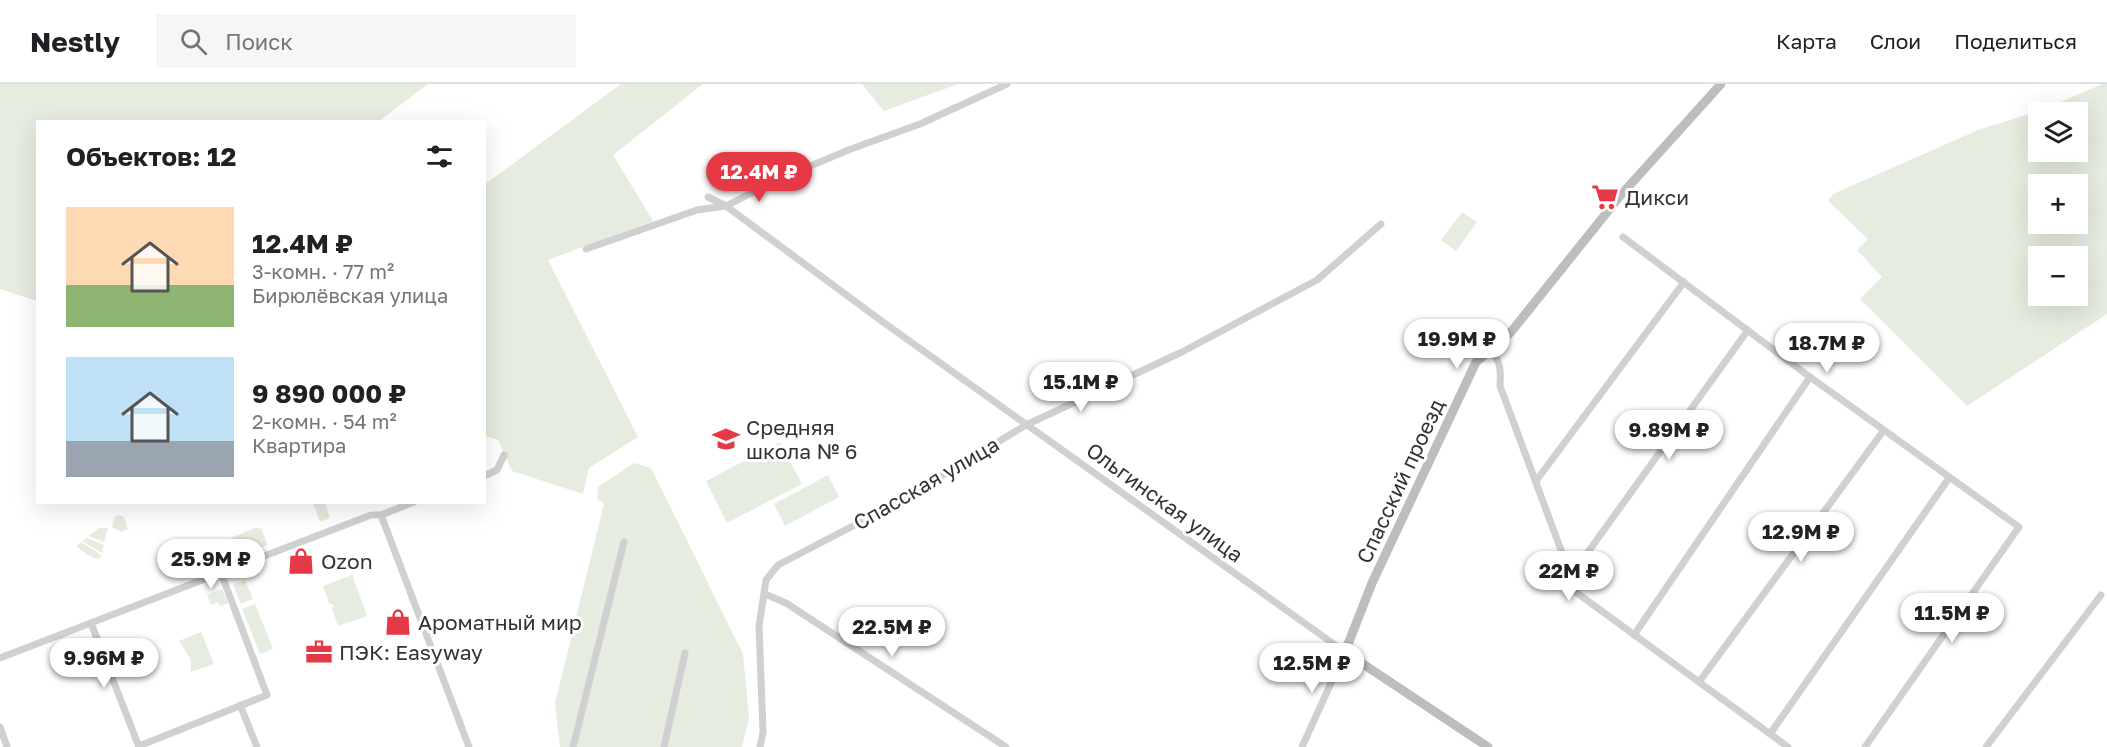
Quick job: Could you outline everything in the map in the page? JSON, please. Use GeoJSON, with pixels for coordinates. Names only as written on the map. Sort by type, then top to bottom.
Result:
{"type":"FeatureCollection","features":[{"type":"Feature","properties":{"kind":"street"},"geometry":{"type":"LineString","coordinates":[[586,249],[697,210],[726,206],[800,170],[851,148],[920,124],[1008,84]]}},
{"type":"Feature","properties":{"kind":"street","name":"Спасский проезд"},"geometry":{"type":"LineString","coordinates":[[1302,747],[1345,652],[1372,583],[1476,362],[1511,332],[1620,196],[1721,84]]}},
{"type":"Feature","properties":{"kind":"street","name":"Ольгинская улица"},"geometry":{"type":"LineString","coordinates":[[708,197],[726,206],[883,322],[1345,652],[1488,747]]}},
{"type":"Feature","properties":{"kind":"street","name":"Спасская улица"},"geometry":{"type":"LineString","coordinates":[[760,747],[763,732],[759,626],[766,580],[778,565],[895,504],[1026,425],[1182,352],[1317,280],[1381,224]]}},
{"type":"Feature","properties":{"kind":"street"},"geometry":{"type":"LineString","coordinates":[[1623,237],[1810,377],[2019,527],[1865,747]]}},
{"type":"Feature","properties":{"kind":"street"},"geometry":{"type":"LineString","coordinates":[[1536,481],[1684,282]]}},
{"type":"Feature","properties":{"kind":"street"},"geometry":{"type":"LineString","coordinates":[[1569,577],[1748,330]]}},
{"type":"Feature","properties":{"kind":"street"},"geometry":{"type":"LineString","coordinates":[[1490,350],[1501,364],[1500,387],[1569,577],[1577,593],[1788,747]]}},
{"type":"Feature","properties":{"kind":"street"},"geometry":{"type":"LineString","coordinates":[[1634,635],[1810,377]]}},
{"type":"Feature","properties":{"kind":"street"},"geometry":{"type":"LineString","coordinates":[[1699,681],[1884,430]]}},
{"type":"Feature","properties":{"kind":"street"},"geometry":{"type":"LineString","coordinates":[[486,475],[497,470],[504,455]]}},
{"type":"Feature","properties":{"kind":"street"},"geometry":{"type":"LineString","coordinates":[[1770,734],[1949,478]]}},
{"type":"Feature","properties":{"kind":"street"},"geometry":{"type":"LineString","coordinates":[[0,658],[372,515],[381,515],[409,504]]}},
{"type":"Feature","properties":{"kind":"street"},"geometry":{"type":"LineString","coordinates":[[381,515],[469,747]]}},
{"type":"Feature","properties":{"kind":"street"},"geometry":{"type":"LineString","coordinates":[[573,747],[624,542]]}},
{"type":"Feature","properties":{"kind":"street"},"geometry":{"type":"LineString","coordinates":[[92,623],[139,746],[267,695],[221,573]]}},
{"type":"Feature","properties":{"kind":"street"},"geometry":{"type":"LineString","coordinates":[[765,594],[786,603],[1006,747]]}},
{"type":"Feature","properties":{"kind":"street"},"geometry":{"type":"LineString","coordinates":[[1986,747],[2101,595]]}},
{"type":"Feature","properties":{"kind":"street"},"geometry":{"type":"LineString","coordinates":[[664,747],[686,653]]}},
{"type":"Feature","properties":{"kind":"street"},"geometry":{"type":"LineString","coordinates":[[240,705],[256,747]]}},
{"type":"Feature","properties":{"kind":"street"},"geometry":{"type":"LineString","coordinates":[[0,728],[7,747]]}},
{"type":"Feature","properties":{"kind":"shaded area"},"geometry":{"type":"Polygon","coordinates":[[[0,84],[428,84],[380,120],[36,120],[36,301],[0,289],[0,84]]]}},
{"type":"Feature","properties":{"kind":"shaded area"},"geometry":{"type":"Polygon","coordinates":[[[621,84],[703,84],[613,155],[653,221],[548,260],[638,437],[589,468],[583,494],[512,471],[498,440],[486,436],[486,184],[621,84]]]}},
{"type":"Feature","properties":{"kind":"shaded area"},"geometry":{"type":"Polygon","coordinates":[[[862,84],[958,84],[884,111],[862,84]]]}},
{"type":"Feature","properties":{"kind":"shaded area"},"geometry":{"type":"Polygon","coordinates":[[[2102,84],[2107,84],[2107,314],[1967,406],[1860,299],[1882,277],[1857,250],[1868,239],[1828,201],[1833,194],[1978,130],[2028,114],[2028,162],[2088,162],[2088,102],[2060,102],[2102,84]]]}},
{"type":"Feature","properties":{"kind":"shaded area"},"geometry":{"type":"Polygon","coordinates":[[[1462,212],[1477,222],[1456,251],[1441,240],[1462,212]]]}},
{"type":"Feature","properties":{"kind":"shaded area"},"geometry":{"type":"Polygon","coordinates":[[[780,442],[802,484],[727,523],[706,481],[780,442]]]}},
{"type":"Feature","properties":{"kind":"shaded area"},"geometry":{"type":"Polygon","coordinates":[[[634,463],[651,468],[743,654],[749,717],[742,747],[560,747],[555,703],[604,504],[597,498],[598,487],[634,463]]]}},
{"type":"Feature","properties":{"kind":"shaded area"},"geometry":{"type":"Polygon","coordinates":[[[828,475],[839,497],[785,526],[774,504],[828,475]]]}},
{"type":"Feature","properties":{"kind":"shaded area"},"geometry":{"type":"Polygon","coordinates":[[[313,504],[325,504],[330,518],[320,522],[313,504]]]}},
{"type":"Feature","properties":{"kind":"shaded area"},"geometry":{"type":"Polygon","coordinates":[[[119,515],[124,517],[128,529],[121,532],[112,527],[114,517],[119,515]]]}},
{"type":"Feature","properties":{"kind":"shaded area"},"geometry":{"type":"Polygon","coordinates":[[[257,527],[261,528],[268,545],[238,556],[231,538],[257,527]]]}},
{"type":"Feature","properties":{"kind":"shaded area"},"geometry":{"type":"Polygon","coordinates":[[[99,528],[108,528],[104,542],[89,536],[99,528]]]}},
{"type":"Feature","properties":{"kind":"shaded area"},"geometry":{"type":"Polygon","coordinates":[[[87,538],[104,545],[102,553],[82,541],[87,538]]]}},
{"type":"Feature","properties":{"kind":"shaded area"},"geometry":{"type":"Polygon","coordinates":[[[81,542],[101,555],[100,559],[90,556],[76,546],[81,542]]]}},
{"type":"Feature","properties":{"kind":"shaded area"},"geometry":{"type":"Polygon","coordinates":[[[211,545],[216,559],[194,568],[189,554],[211,545]]]}},
{"type":"Feature","properties":{"kind":"shaded area"},"geometry":{"type":"Polygon","coordinates":[[[352,575],[367,616],[338,626],[332,610],[334,605],[329,603],[323,586],[352,575]]]}},
{"type":"Feature","properties":{"kind":"shaded area"},"geometry":{"type":"Polygon","coordinates":[[[245,580],[253,599],[241,604],[233,585],[245,580]]]}},
{"type":"Feature","properties":{"kind":"shaded area"},"geometry":{"type":"Polygon","coordinates":[[[222,589],[228,603],[220,606],[218,602],[211,605],[207,595],[222,589]]]}},
{"type":"Feature","properties":{"kind":"shaded area"},"geometry":{"type":"Polygon","coordinates":[[[255,604],[273,649],[260,654],[242,609],[255,604]]]}},
{"type":"Feature","properties":{"kind":"shaded area"},"geometry":{"type":"Polygon","coordinates":[[[201,632],[214,664],[191,672],[191,660],[179,641],[201,632]]]}},
{"type":"Feature","properties":{"kind":"place","name":"Дикси"},"geometry":{"type":"Point","coordinates":[1605,197]}},
{"type":"Feature","properties":{"kind":"place","name":"Средняя школа № 6"},"geometry":{"type":"Point","coordinates":[726,439]}},
{"type":"Feature","properties":{"kind":"place","name":"Ozon"},"geometry":{"type":"Point","coordinates":[301,561]}},
{"type":"Feature","properties":{"kind":"place","name":"Ароматный мир"},"geometry":{"type":"Point","coordinates":[398,622]}},
{"type":"Feature","properties":{"kind":"place","name":"ПЭК: Easyway"},"geometry":{"type":"Point","coordinates":[319,652]}}]}
